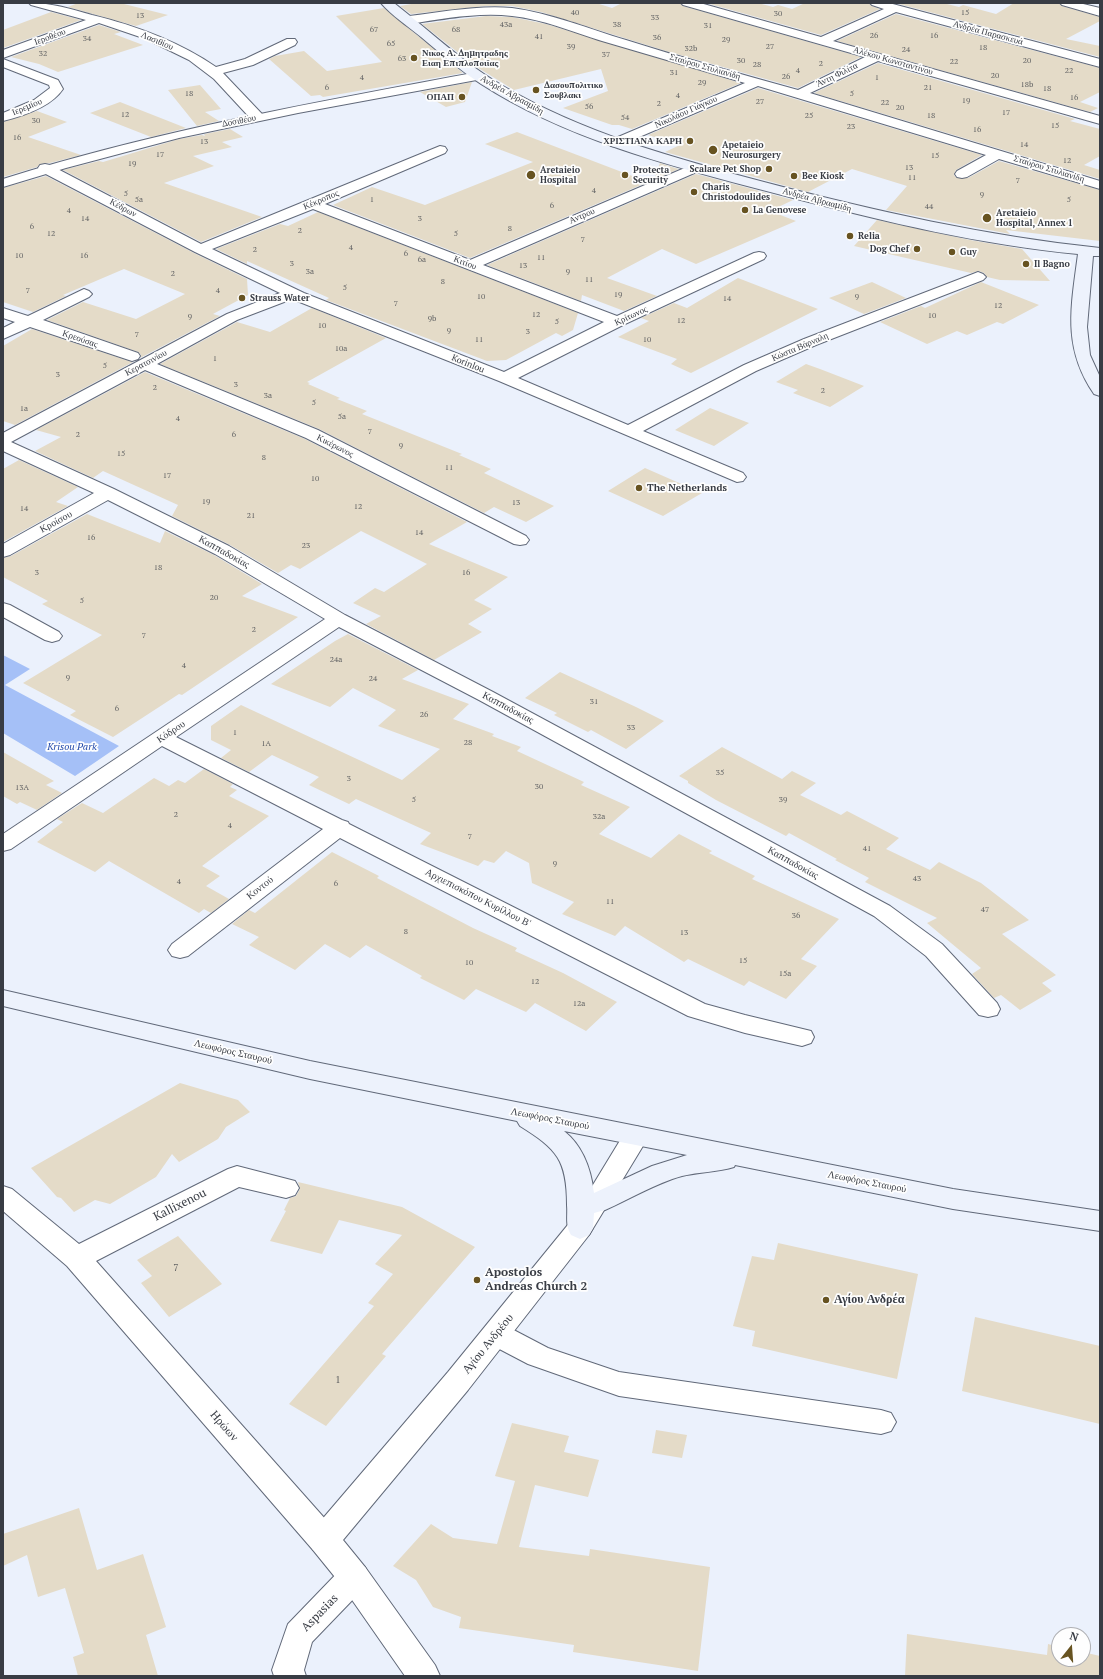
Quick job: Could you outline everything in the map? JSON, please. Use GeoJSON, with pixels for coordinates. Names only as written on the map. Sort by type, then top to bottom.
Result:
{"type":"FeatureCollection","features":[{"type":"Feature","properties":{"kind":"main road","name":"Ανδρέα Αβρααμίδη"},"geometry":{"type":"LineString","coordinates":[[387,3],[478,76],[527,104],[616,143],[694,168],[929,227],[1013,242],[1093,251]]}},
{"type":"Feature","properties":{"kind":"main road"},"geometry":{"type":"LineString","coordinates":[[1093,251],[1079,325],[1080,348],[1088,369],[1100,391]]}},
{"type":"Feature","properties":{"kind":"main road","name":"Λεωφόρος Σταυρού"},"geometry":{"type":"LineString","coordinates":[[3,998],[310,1070],[953,1199],[1100,1221]]}},
{"type":"Feature","properties":{"kind":"main road"},"geometry":{"type":"LineString","coordinates":[[517,1112],[544,1128],[559,1140],[571,1155],[579,1173],[582,1198],[580,1228]]}},
{"type":"Feature","properties":{"kind":"main road"},"geometry":{"type":"LineString","coordinates":[[596,1203],[661,1173],[683,1166],[746,1158]]}},
{"type":"Feature","properties":{"kind":"street","name":"Λασιθίου"},"geometry":{"type":"LineString","coordinates":[[36,3],[145,34],[193,57],[214,72],[257,117]]}},
{"type":"Feature","properties":{"kind":"street","name":"Αλέκου Κωνσταντίνου"},"geometry":{"type":"LineString","coordinates":[[687,3],[1100,120]]}},
{"type":"Feature","properties":{"kind":"street","name":"Ανδρέα Παρασκευά"},"geometry":{"type":"LineString","coordinates":[[876,3],[1100,63]]}},
{"type":"Feature","properties":{"kind":"street"},"geometry":{"type":"LineString","coordinates":[[1066,3],[1100,12]]}},
{"type":"Feature","properties":{"kind":"street"},"geometry":{"type":"LineString","coordinates":[[823,41],[895,8]]}},
{"type":"Feature","properties":{"kind":"street","name":"Σταύρου Στυλιανίδη"},"geometry":{"type":"LineString","coordinates":[[409,20],[476,11],[500,11],[527,15],[799,94],[1100,185]]}},
{"type":"Feature","properties":{"kind":"street","name":"Ιεροθέου"},"geometry":{"type":"LineString","coordinates":[[3,54],[96,20]]}},
{"type":"Feature","properties":{"kind":"street"},"geometry":{"type":"LineString","coordinates":[[214,72],[249,62],[291,42]]}},
{"type":"Feature","properties":{"kind":"street","name":"Άντη Φιλίτα"},"geometry":{"type":"LineString","coordinates":[[799,94],[876,56]]}},
{"type":"Feature","properties":{"kind":"street","name":"Ιερεμίου"},"geometry":{"type":"LineString","coordinates":[[3,63],[54,83],[57,89],[52,95],[40,103],[3,117]]}},
{"type":"Feature","properties":{"kind":"street","name":"Δοσιθέου"},"geometry":{"type":"LineString","coordinates":[[3,183],[45,168],[150,140],[257,117],[478,76]]}},
{"type":"Feature","properties":{"kind":"street","name":"Νικολάου Γιάγκου"},"geometry":{"type":"LineString","coordinates":[[616,143],[757,82]]}},
{"type":"Feature","properties":{"kind":"street","name":"Κέκροπος"},"geometry":{"type":"LineString","coordinates":[[200,249],[313,204],[440,150]]}},
{"type":"Feature","properties":{"kind":"street"},"geometry":{"type":"LineString","coordinates":[[962,174],[998,154]]}},
{"type":"Feature","properties":{"kind":"street","name":"Κέδρων"},"geometry":{"type":"LineString","coordinates":[[45,168],[200,249]]}},
{"type":"Feature","properties":{"kind":"street","name":"Αντρου"},"geometry":{"type":"LineString","coordinates":[[470,265],[694,168]]}},
{"type":"Feature","properties":{"kind":"street","name":"Κιτίου"},"geometry":{"type":"LineString","coordinates":[[313,204],[617,322]]}},
{"type":"Feature","properties":{"kind":"street","name":"Korinlou"},"geometry":{"type":"LineString","coordinates":[[200,249],[293,293],[505,378],[737,478]]}},
{"type":"Feature","properties":{"kind":"street","name":"Κρίτωνος"},"geometry":{"type":"LineString","coordinates":[[505,378],[617,322],[759,256]]}},
{"type":"Feature","properties":{"kind":"street","name":"Κώστα Βάρναλη"},"geometry":{"type":"LineString","coordinates":[[629,431],[756,365],[810,342],[978,277]]}},
{"type":"Feature","properties":{"kind":"street","name":"Κερατσινίου"},"geometry":{"type":"LineString","coordinates":[[3,440],[138,360],[232,317],[293,293]]}},
{"type":"Feature","properties":{"kind":"street"},"geometry":{"type":"LineString","coordinates":[[3,334],[84,294]]}},
{"type":"Feature","properties":{"kind":"street","name":"Κρεούσας"},"geometry":{"type":"LineString","coordinates":[[3,314],[29,321],[138,360]]}},
{"type":"Feature","properties":{"kind":"street","name":"Κικέρωνος"},"geometry":{"type":"LineString","coordinates":[[138,360],[312,434],[520,540]]}},
{"type":"Feature","properties":{"kind":"street","name":"Καππαδοκίας"},"geometry":{"type":"LineString","coordinates":[[3,445],[108,493],[222,550],[338,619],[493,700],[882,911],[934,950],[988,1009]]}},
{"type":"Feature","properties":{"kind":"street","name":"Κροίσου"},"geometry":{"type":"LineString","coordinates":[[3,552],[108,493]]}},
{"type":"Feature","properties":{"kind":"street"},"geometry":{"type":"LineString","coordinates":[[3,610],[52,636]]}},
{"type":"Feature","properties":{"kind":"street","name":"Κόδρου"},"geometry":{"type":"LineString","coordinates":[[4,841],[162,738],[338,619]]}},
{"type":"Feature","properties":{"kind":"street","name":"Αρχιεπισκόπου Κυρίλλου Β'"},"geometry":{"type":"LineString","coordinates":[[162,738],[340,827],[696,1010],[745,1024],[802,1037]]}},
{"type":"Feature","properties":{"kind":"street","name":"Κοντού"},"geometry":{"type":"LineString","coordinates":[[180,950],[340,827]]}},
{"type":"Feature","properties":{"kind":"street","name":"Αγίου Ανδρέου"},"geometry":{"type":"LineString","coordinates":[[324,1540],[496,1334],[580,1228],[636,1136]]}},
{"type":"Feature","properties":{"kind":"street","name":"Kallixenou"},"geometry":{"type":"LineString","coordinates":[[77,1258],[237,1176],[286,1188]]}},
{"type":"Feature","properties":{"kind":"street","name":"Ηρώων"},"geometry":{"type":"LineString","coordinates":[[3,1196],[77,1258],[324,1540],[354,1577],[424,1676]]}},
{"type":"Feature","properties":{"kind":"street"},"geometry":{"type":"LineString","coordinates":[[496,1334],[538,1356],[619,1384],[881,1422]]}},
{"type":"Feature","properties":{"kind":"street","name":"Aspasias"},"geometry":{"type":"LineString","coordinates":[[290,1676],[288,1670],[299,1634],[354,1577]]}},
{"type":"Feature","properties":{"kind":"green space","name":"Krisou Park"},"geometry":{"type":"Polygon","coordinates":[[[3,655],[30,669],[5,685],[119,746],[75,776],[3,733],[3,655]]]}},
{"type":"Feature","properties":{"kind":"building"},"geometry":{"type":"Polygon","coordinates":[[[78,3],[120,3],[168,15],[136,26],[68,7],[78,3]]]}},
{"type":"Feature","properties":{"kind":"building"},"geometry":{"type":"Polygon","coordinates":[[[417,3],[596,3],[612,8],[622,3],[680,3],[683,6],[861,57],[798,88],[669,52],[541,12],[512,6],[486,6],[411,14],[400,6],[417,3]]]}},
{"type":"Feature","properties":{"kind":"building"},"geometry":{"type":"Polygon","coordinates":[[[706,3],[758,3],[773,7],[778,5],[792,9],[805,3],[868,3],[880,9],[821,35],[706,3]]]}},
{"type":"Feature","properties":{"kind":"building"},"geometry":{"type":"Polygon","coordinates":[[[895,3],[943,3],[959,7],[963,5],[996,14],[1014,3],[1058,3],[1062,6],[1100,17],[1100,21],[1066,39],[1100,46],[1100,57],[895,3]]]}},
{"type":"Feature","properties":{"kind":"building"},"geometry":{"type":"Polygon","coordinates":[[[384,8],[463,73],[323,97],[320,95],[311,96],[269,59],[275,56],[304,51],[327,71],[382,62],[336,16],[384,8]]]}},
{"type":"Feature","properties":{"kind":"building"},"geometry":{"type":"Polygon","coordinates":[[[51,12],[81,20],[3,48],[3,30],[51,12]]]}},
{"type":"Feature","properties":{"kind":"building"},"geometry":{"type":"Polygon","coordinates":[[[896,14],[1100,68],[1100,92],[1080,102],[1098,108],[1090,112],[837,41],[896,14]]]}},
{"type":"Feature","properties":{"kind":"building"},"geometry":{"type":"Polygon","coordinates":[[[486,16],[512,17],[546,24],[741,83],[632,129],[619,125],[612,125],[563,108],[608,91],[601,69],[514,90],[475,66],[422,24],[486,16]]]}},
{"type":"Feature","properties":{"kind":"building"},"geometry":{"type":"Polygon","coordinates":[[[99,25],[121,32],[114,34],[143,45],[58,72],[39,64],[11,57],[99,25]]]}},
{"type":"Feature","properties":{"kind":"building"},"geometry":{"type":"Polygon","coordinates":[[[878,63],[1075,119],[1070,121],[1100,129],[1100,156],[1084,165],[1100,170],[1100,179],[814,93],[878,63]]]}},
{"type":"Feature","properties":{"kind":"building"},"geometry":{"type":"Polygon","coordinates":[[[472,82],[465,102],[446,107],[420,92],[472,82]]]}},
{"type":"Feature","properties":{"kind":"building"},"geometry":{"type":"Polygon","coordinates":[[[200,85],[221,109],[205,112],[219,121],[197,126],[168,90],[200,85]]]}},
{"type":"Feature","properties":{"kind":"building"},"geometry":{"type":"Polygon","coordinates":[[[758,88],[982,155],[956,170],[954,175],[957,178],[968,178],[999,161],[1100,190],[1100,241],[1006,230],[1010,234],[886,210],[907,186],[852,169],[808,192],[665,152],[680,145],[648,135],[758,88]]]}},
{"type":"Feature","properties":{"kind":"building"},"geometry":{"type":"Polygon","coordinates":[[[120,102],[186,128],[151,137],[90,113],[120,102]]]}},
{"type":"Feature","properties":{"kind":"building"},"geometry":{"type":"Polygon","coordinates":[[[37,111],[67,122],[28,137],[81,155],[40,164],[37,167],[3,177],[3,122],[37,111]]]}},
{"type":"Feature","properties":{"kind":"building"},"geometry":{"type":"Polygon","coordinates":[[[230,129],[243,137],[222,142],[232,147],[193,156],[214,166],[164,183],[262,217],[201,242],[63,170],[99,161],[103,162],[179,139],[202,135],[205,136],[204,134],[230,129]]]}},
{"type":"Feature","properties":{"kind":"building"},"geometry":{"type":"Polygon","coordinates":[[[517,132],[648,182],[470,258],[333,205],[372,187],[425,205],[533,162],[485,144],[517,132]]]}},
{"type":"Feature","properties":{"kind":"building"},"geometry":{"type":"Polygon","coordinates":[[[660,163],[672,167],[679,169],[654,180],[660,163]]]}},
{"type":"Feature","properties":{"kind":"building"},"geometry":{"type":"Polygon","coordinates":[[[696,174],[793,200],[770,211],[796,221],[696,264],[662,249],[607,278],[657,296],[624,311],[582,295],[581,301],[487,265],[696,174]]]}},
{"type":"Feature","properties":{"kind":"building"},"geometry":{"type":"Polygon","coordinates":[[[46,176],[247,279],[248,295],[213,314],[220,316],[140,358],[141,355],[138,352],[47,320],[83,302],[136,319],[185,294],[124,269],[63,295],[66,296],[33,312],[3,302],[3,188],[46,176]]]}},
{"type":"Feature","properties":{"kind":"building"},"geometry":{"type":"Polygon","coordinates":[[[318,212],[578,313],[573,330],[562,336],[556,333],[506,360],[487,361],[326,300],[329,298],[247,261],[247,264],[216,249],[280,224],[288,226],[318,212]]]}},
{"type":"Feature","properties":{"kind":"building"},"geometry":{"type":"Polygon","coordinates":[[[877,220],[970,240],[1022,249],[1050,281],[1000,280],[987,277],[984,273],[979,271],[971,273],[854,246],[877,220]]]}},
{"type":"Feature","properties":{"kind":"building"},"geometry":{"type":"Polygon","coordinates":[[[738,278],[818,309],[691,373],[671,364],[677,359],[618,337],[649,321],[641,318],[674,303],[687,308],[738,278]]]}},
{"type":"Feature","properties":{"kind":"building"},"geometry":{"type":"Polygon","coordinates":[[[872,282],[906,298],[864,314],[829,298],[872,282]]]}},
{"type":"Feature","properties":{"kind":"building"},"geometry":{"type":"Polygon","coordinates":[[[981,282],[1039,305],[1003,324],[997,322],[967,335],[957,331],[927,344],[880,322],[921,306],[925,308],[981,282]]]}},
{"type":"Feature","properties":{"kind":"building"},"geometry":{"type":"Polygon","coordinates":[[[312,308],[386,338],[307,382],[310,383],[308,384],[340,398],[337,399],[367,411],[362,414],[462,454],[459,455],[491,469],[484,473],[554,506],[526,522],[494,507],[484,513],[319,429],[160,364],[237,322],[270,332],[312,308]]]}},
{"type":"Feature","properties":{"kind":"building"},"geometry":{"type":"Polygon","coordinates":[[[32,329],[133,362],[15,425],[3,421],[3,346],[32,329]]]}},
{"type":"Feature","properties":{"kind":"building"},"geometry":{"type":"Polygon","coordinates":[[[806,364],[864,386],[830,407],[793,393],[798,390],[776,382],[806,364]]]}},
{"type":"Feature","properties":{"kind":"building"},"geometry":{"type":"Polygon","coordinates":[[[145,372],[305,439],[467,522],[429,544],[508,577],[474,600],[492,609],[468,624],[482,632],[434,660],[366,624],[381,616],[353,603],[375,588],[384,592],[427,564],[361,531],[300,569],[291,565],[278,573],[230,545],[172,516],[178,505],[103,471],[93,478],[35,451],[61,437],[36,430],[145,372]]]}},
{"type":"Feature","properties":{"kind":"building"},"geometry":{"type":"Polygon","coordinates":[[[710,408],[749,423],[714,446],[675,430],[710,408]]]}},
{"type":"Feature","properties":{"kind":"building"},"geometry":{"type":"Polygon","coordinates":[[[19,460],[78,487],[56,502],[68,506],[3,542],[3,469],[19,460]]]}},
{"type":"Feature","properties":{"kind":"building","name":"The Netherlands"},"geometry":{"type":"Polygon","coordinates":[[[645,468],[702,493],[663,516],[608,491],[645,468]]]}},
{"type":"Feature","properties":{"kind":"building"},"geometry":{"type":"Polygon","coordinates":[[[87,514],[160,543],[165,531],[214,555],[262,584],[242,596],[298,617],[182,695],[179,694],[113,737],[70,715],[76,711],[23,683],[102,635],[42,604],[48,601],[3,577],[3,558],[11,556],[87,514]]]}},
{"type":"Feature","properties":{"kind":"building"},"geometry":{"type":"Polygon","coordinates":[[[348,634],[418,670],[402,679],[469,704],[453,719],[494,734],[492,736],[521,747],[517,751],[584,782],[581,785],[630,807],[599,834],[651,858],[679,834],[712,851],[709,853],[755,876],[752,879],[839,919],[801,959],[817,966],[786,999],[749,981],[744,986],[688,959],[684,962],[625,926],[615,936],[562,914],[574,902],[532,883],[529,863],[506,851],[494,863],[484,860],[478,866],[420,844],[431,833],[356,799],[349,804],[309,785],[319,777],[272,755],[249,772],[221,758],[231,750],[211,740],[211,726],[241,705],[402,780],[440,749],[378,726],[396,710],[353,688],[330,707],[271,684],[335,641],[348,634]]]}},
{"type":"Feature","properties":{"kind":"building"},"geometry":{"type":"Polygon","coordinates":[[[560,672],[664,721],[626,749],[591,730],[588,732],[554,715],[557,713],[525,698],[560,672]]]}},
{"type":"Feature","properties":{"kind":"building"},"geometry":{"type":"Polygon","coordinates":[[[722,747],[782,779],[792,771],[816,783],[800,795],[841,815],[847,811],[899,838],[886,849],[930,870],[939,862],[981,883],[1029,920],[1002,934],[1056,975],[1042,983],[1052,991],[1020,1010],[1001,995],[994,998],[972,974],[981,968],[927,923],[937,918],[865,882],[869,878],[835,860],[837,859],[789,833],[786,836],[716,800],[679,776],[722,747]]]}},
{"type":"Feature","properties":{"kind":"building"},"geometry":{"type":"Polygon","coordinates":[[[3,752],[54,781],[46,785],[62,793],[37,810],[20,802],[17,804],[3,796],[3,752]]]}},
{"type":"Feature","properties":{"kind":"building"},"geometry":{"type":"Polygon","coordinates":[[[204,769],[233,784],[230,787],[237,790],[229,796],[269,816],[202,866],[220,876],[206,886],[229,899],[211,913],[204,909],[199,913],[109,861],[95,872],[37,842],[63,822],[57,819],[82,803],[103,813],[154,778],[169,786],[178,780],[185,783],[204,769]]]}},
{"type":"Feature","properties":{"kind":"building"},"geometry":{"type":"Polygon","coordinates":[[[332,852],[379,876],[377,878],[473,928],[517,948],[515,951],[563,973],[617,1002],[586,1031],[535,1003],[526,1012],[476,989],[464,1000],[420,978],[422,976],[366,945],[350,958],[325,944],[295,970],[249,945],[259,937],[232,924],[249,910],[255,913],[332,852]]]}},
{"type":"Feature","properties":{"kind":"building"},"geometry":{"type":"Polygon","coordinates":[[[180,1083],[238,1100],[250,1112],[226,1127],[218,1139],[179,1162],[172,1154],[156,1177],[110,1204],[95,1200],[74,1212],[61,1198],[57,1197],[31,1168],[180,1083]]]}},
{"type":"Feature","properties":{"kind":"building"},"geometry":{"type":"Polygon","coordinates":[[[298,1182],[402,1207],[475,1247],[382,1354],[386,1356],[326,1426],[289,1404],[374,1306],[368,1303],[393,1274],[375,1264],[402,1235],[339,1220],[322,1254],[270,1241],[286,1211],[284,1210],[290,1198],[296,1196],[300,1189],[298,1182]]]}},
{"type":"Feature","properties":{"kind":"building"},"geometry":{"type":"Polygon","coordinates":[[[178,1236],[222,1284],[169,1317],[141,1283],[152,1276],[137,1260],[178,1236]]]}},
{"type":"Feature","properties":{"kind":"building","name":"Αγίου Ανδρέα"},"geometry":{"type":"Polygon","coordinates":[[[778,1243],[918,1274],[897,1379],[752,1346],[755,1331],[733,1326],[752,1256],[774,1260],[778,1243]]]}},
{"type":"Feature","properties":{"kind":"building"},"geometry":{"type":"Polygon","coordinates":[[[975,1317],[1100,1346],[1100,1424],[962,1391],[975,1317]]]}},
{"type":"Feature","properties":{"kind":"building"},"geometry":{"type":"Polygon","coordinates":[[[512,1423],[569,1436],[564,1452],[599,1460],[588,1497],[535,1485],[519,1547],[589,1556],[590,1549],[710,1567],[698,1671],[573,1652],[574,1645],[459,1628],[461,1617],[433,1607],[416,1580],[393,1566],[431,1524],[453,1538],[497,1544],[515,1481],[495,1476],[512,1423]]]}},
{"type":"Feature","properties":{"kind":"building"},"geometry":{"type":"Polygon","coordinates":[[[656,1430],[687,1435],[682,1458],[652,1453],[656,1430]]]}},
{"type":"Feature","properties":{"kind":"building"},"geometry":{"type":"Polygon","coordinates":[[[79,1508],[97,1570],[143,1554],[166,1627],[146,1635],[158,1676],[78,1676],[73,1657],[84,1653],[65,1588],[38,1597],[27,1555],[3,1566],[3,1534],[79,1508]]]}},
{"type":"Feature","properties":{"kind":"building"},"geometry":{"type":"Polygon","coordinates":[[[907,1634],[1047,1655],[1048,1644],[1051,1645],[1051,1667],[1091,1667],[1091,1654],[1100,1656],[1100,1676],[905,1676],[907,1634]]]}},
{"type":"Feature","properties":{"kind":"place","name":"Νικος Α. Δημητραδης Ειαη Επιπλοποιϊας"},"geometry":{"type":"Point","coordinates":[414,58]}},
{"type":"Feature","properties":{"kind":"place","name":"Δασουπολιτικο Σουβλακι"},"geometry":{"type":"Point","coordinates":[536,90]}},
{"type":"Feature","properties":{"kind":"place","name":"ΟΠΑΠ"},"geometry":{"type":"Point","coordinates":[462,97]}},
{"type":"Feature","properties":{"kind":"place","name":"ΧΡΙΣΤΙΑΝΑ ΚΑΡΗ"},"geometry":{"type":"Point","coordinates":[690,141]}},
{"type":"Feature","properties":{"kind":"place","name":"Apetaieio Neurosurgery"},"geometry":{"type":"Point","coordinates":[713,150]}},
{"type":"Feature","properties":{"kind":"place","name":"Scalare Pet Shop"},"geometry":{"type":"Point","coordinates":[769,169]}},
{"type":"Feature","properties":{"kind":"place","name":"Aretaieio Hospital"},"geometry":{"type":"Point","coordinates":[531,175]}},
{"type":"Feature","properties":{"kind":"place","name":"Protecta Security"},"geometry":{"type":"Point","coordinates":[625,175]}},
{"type":"Feature","properties":{"kind":"place","name":"Bee Kiosk"},"geometry":{"type":"Point","coordinates":[794,176]}},
{"type":"Feature","properties":{"kind":"place","name":"Charis Christodoulides"},"geometry":{"type":"Point","coordinates":[694,192]}},
{"type":"Feature","properties":{"kind":"place","name":"La Genovese"},"geometry":{"type":"Point","coordinates":[745,210]}},
{"type":"Feature","properties":{"kind":"place","name":"Aretaieio Hospital, Annex 1"},"geometry":{"type":"Point","coordinates":[987,218]}},
{"type":"Feature","properties":{"kind":"place","name":"Relia"},"geometry":{"type":"Point","coordinates":[850,236]}},
{"type":"Feature","properties":{"kind":"place","name":"Dog Chef"},"geometry":{"type":"Point","coordinates":[917,249]}},
{"type":"Feature","properties":{"kind":"place","name":"Guy"},"geometry":{"type":"Point","coordinates":[952,252]}},
{"type":"Feature","properties":{"kind":"place","name":"Il Bagno"},"geometry":{"type":"Point","coordinates":[1026,264]}},
{"type":"Feature","properties":{"kind":"place","name":"Strauss Water"},"geometry":{"type":"Point","coordinates":[242,298]}},
{"type":"Feature","properties":{"kind":"place","name":"The Netherlands"},"geometry":{"type":"Point","coordinates":[639,488]}},
{"type":"Feature","properties":{"kind":"place","name":"Apostolos Andreas Church 2"},"geometry":{"type":"Point","coordinates":[477,1280]}},
{"type":"Feature","properties":{"kind":"place","name":"Αγίου Ανδρέα"},"geometry":{"type":"Point","coordinates":[826,1300]}}]}
